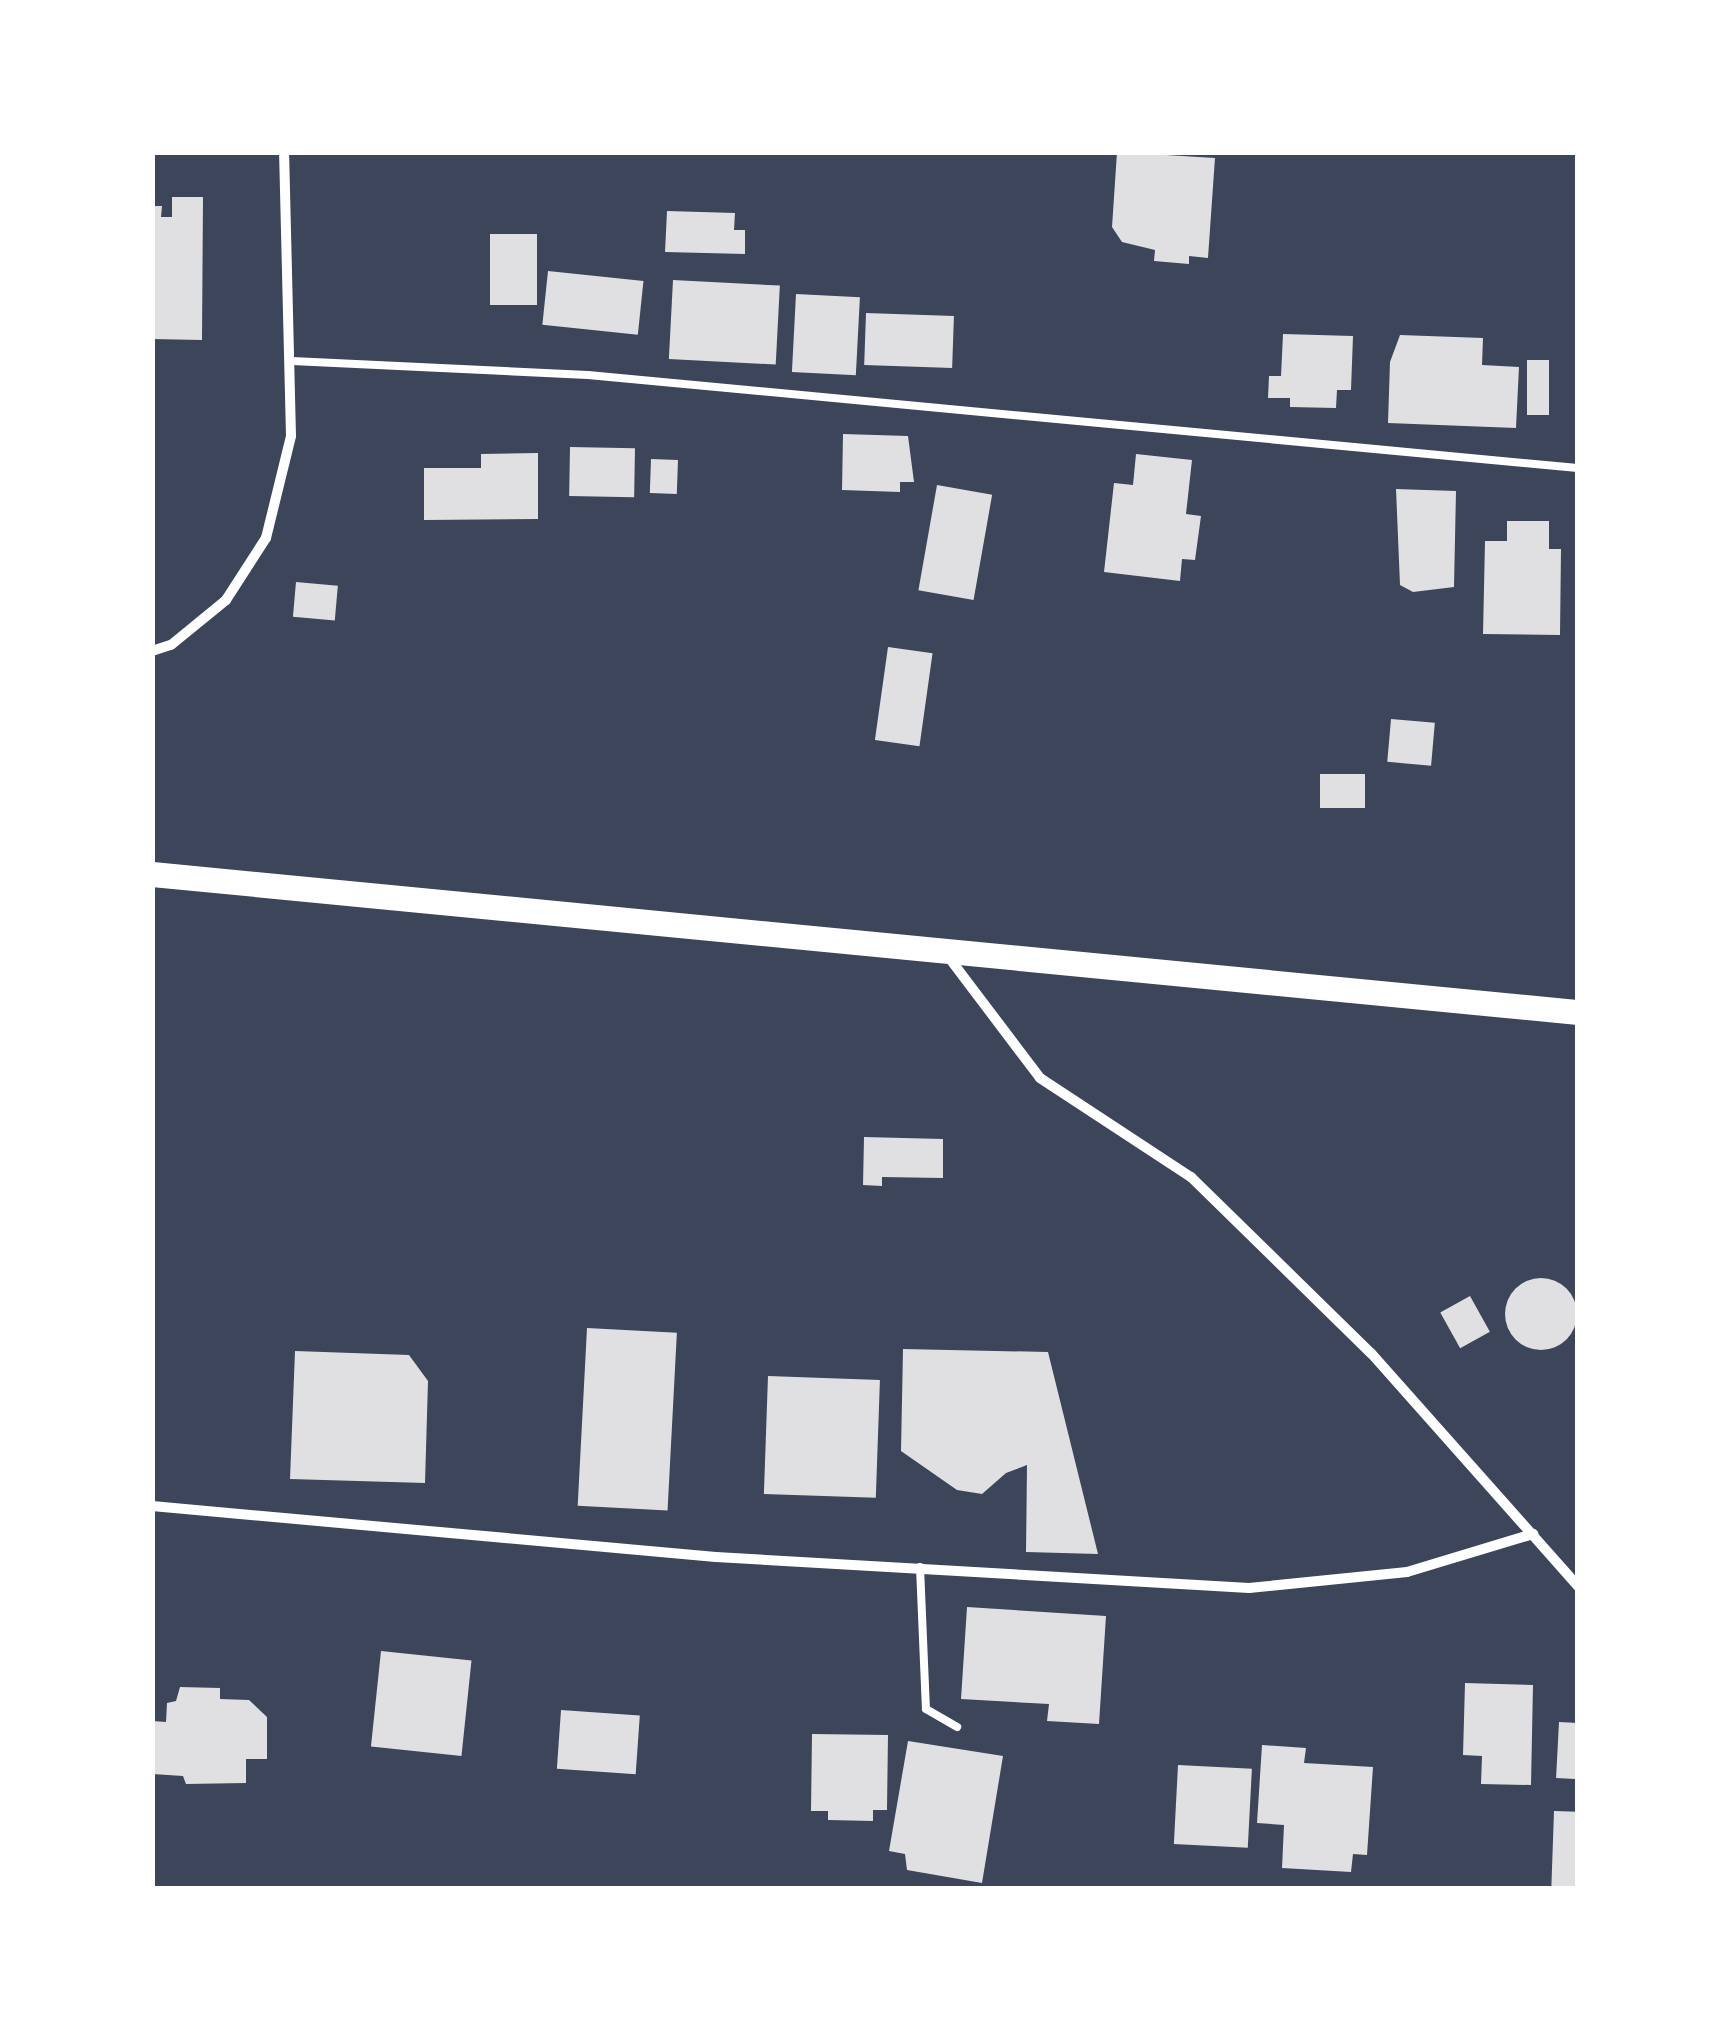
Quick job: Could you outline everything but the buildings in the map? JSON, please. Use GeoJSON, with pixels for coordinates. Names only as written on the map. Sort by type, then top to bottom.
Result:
{"type":"FeatureCollection","features":[{"type":"Feature","properties":{"kind":"main road"},"geometry":{"type":"LineString","coordinates":[[152,874],[1578,1012]]}},
{"type":"Feature","properties":{"kind":"street"},"geometry":{"type":"LineString","coordinates":[[152,651],[171,645],[226,600],[266,538],[291,436],[284,152]]}},
{"type":"Feature","properties":{"kind":"street"},"geometry":{"type":"LineString","coordinates":[[943,950],[1040,1078],[1191,1178],[1371,1353],[1578,1586]]}},
{"type":"Feature","properties":{"kind":"street"},"geometry":{"type":"LineString","coordinates":[[152,1506],[716,1557],[1249,1588],[1407,1572],[1534,1534]]}},
{"type":"Feature","properties":{"kind":"lane"},"geometry":{"type":"LineString","coordinates":[[292,361],[588,375],[1578,468]]}},
{"type":"Feature","properties":{"kind":"lane"},"geometry":{"type":"LineString","coordinates":[[920,1568],[926,1709],[958,1728]]}},
{"type":"Feature","properties":{"kind":"shaded area"},"geometry":{"type":"Polygon","coordinates":[[[153,153],[1577,153],[1577,1888],[153,1888],[153,153]]]}}]}
